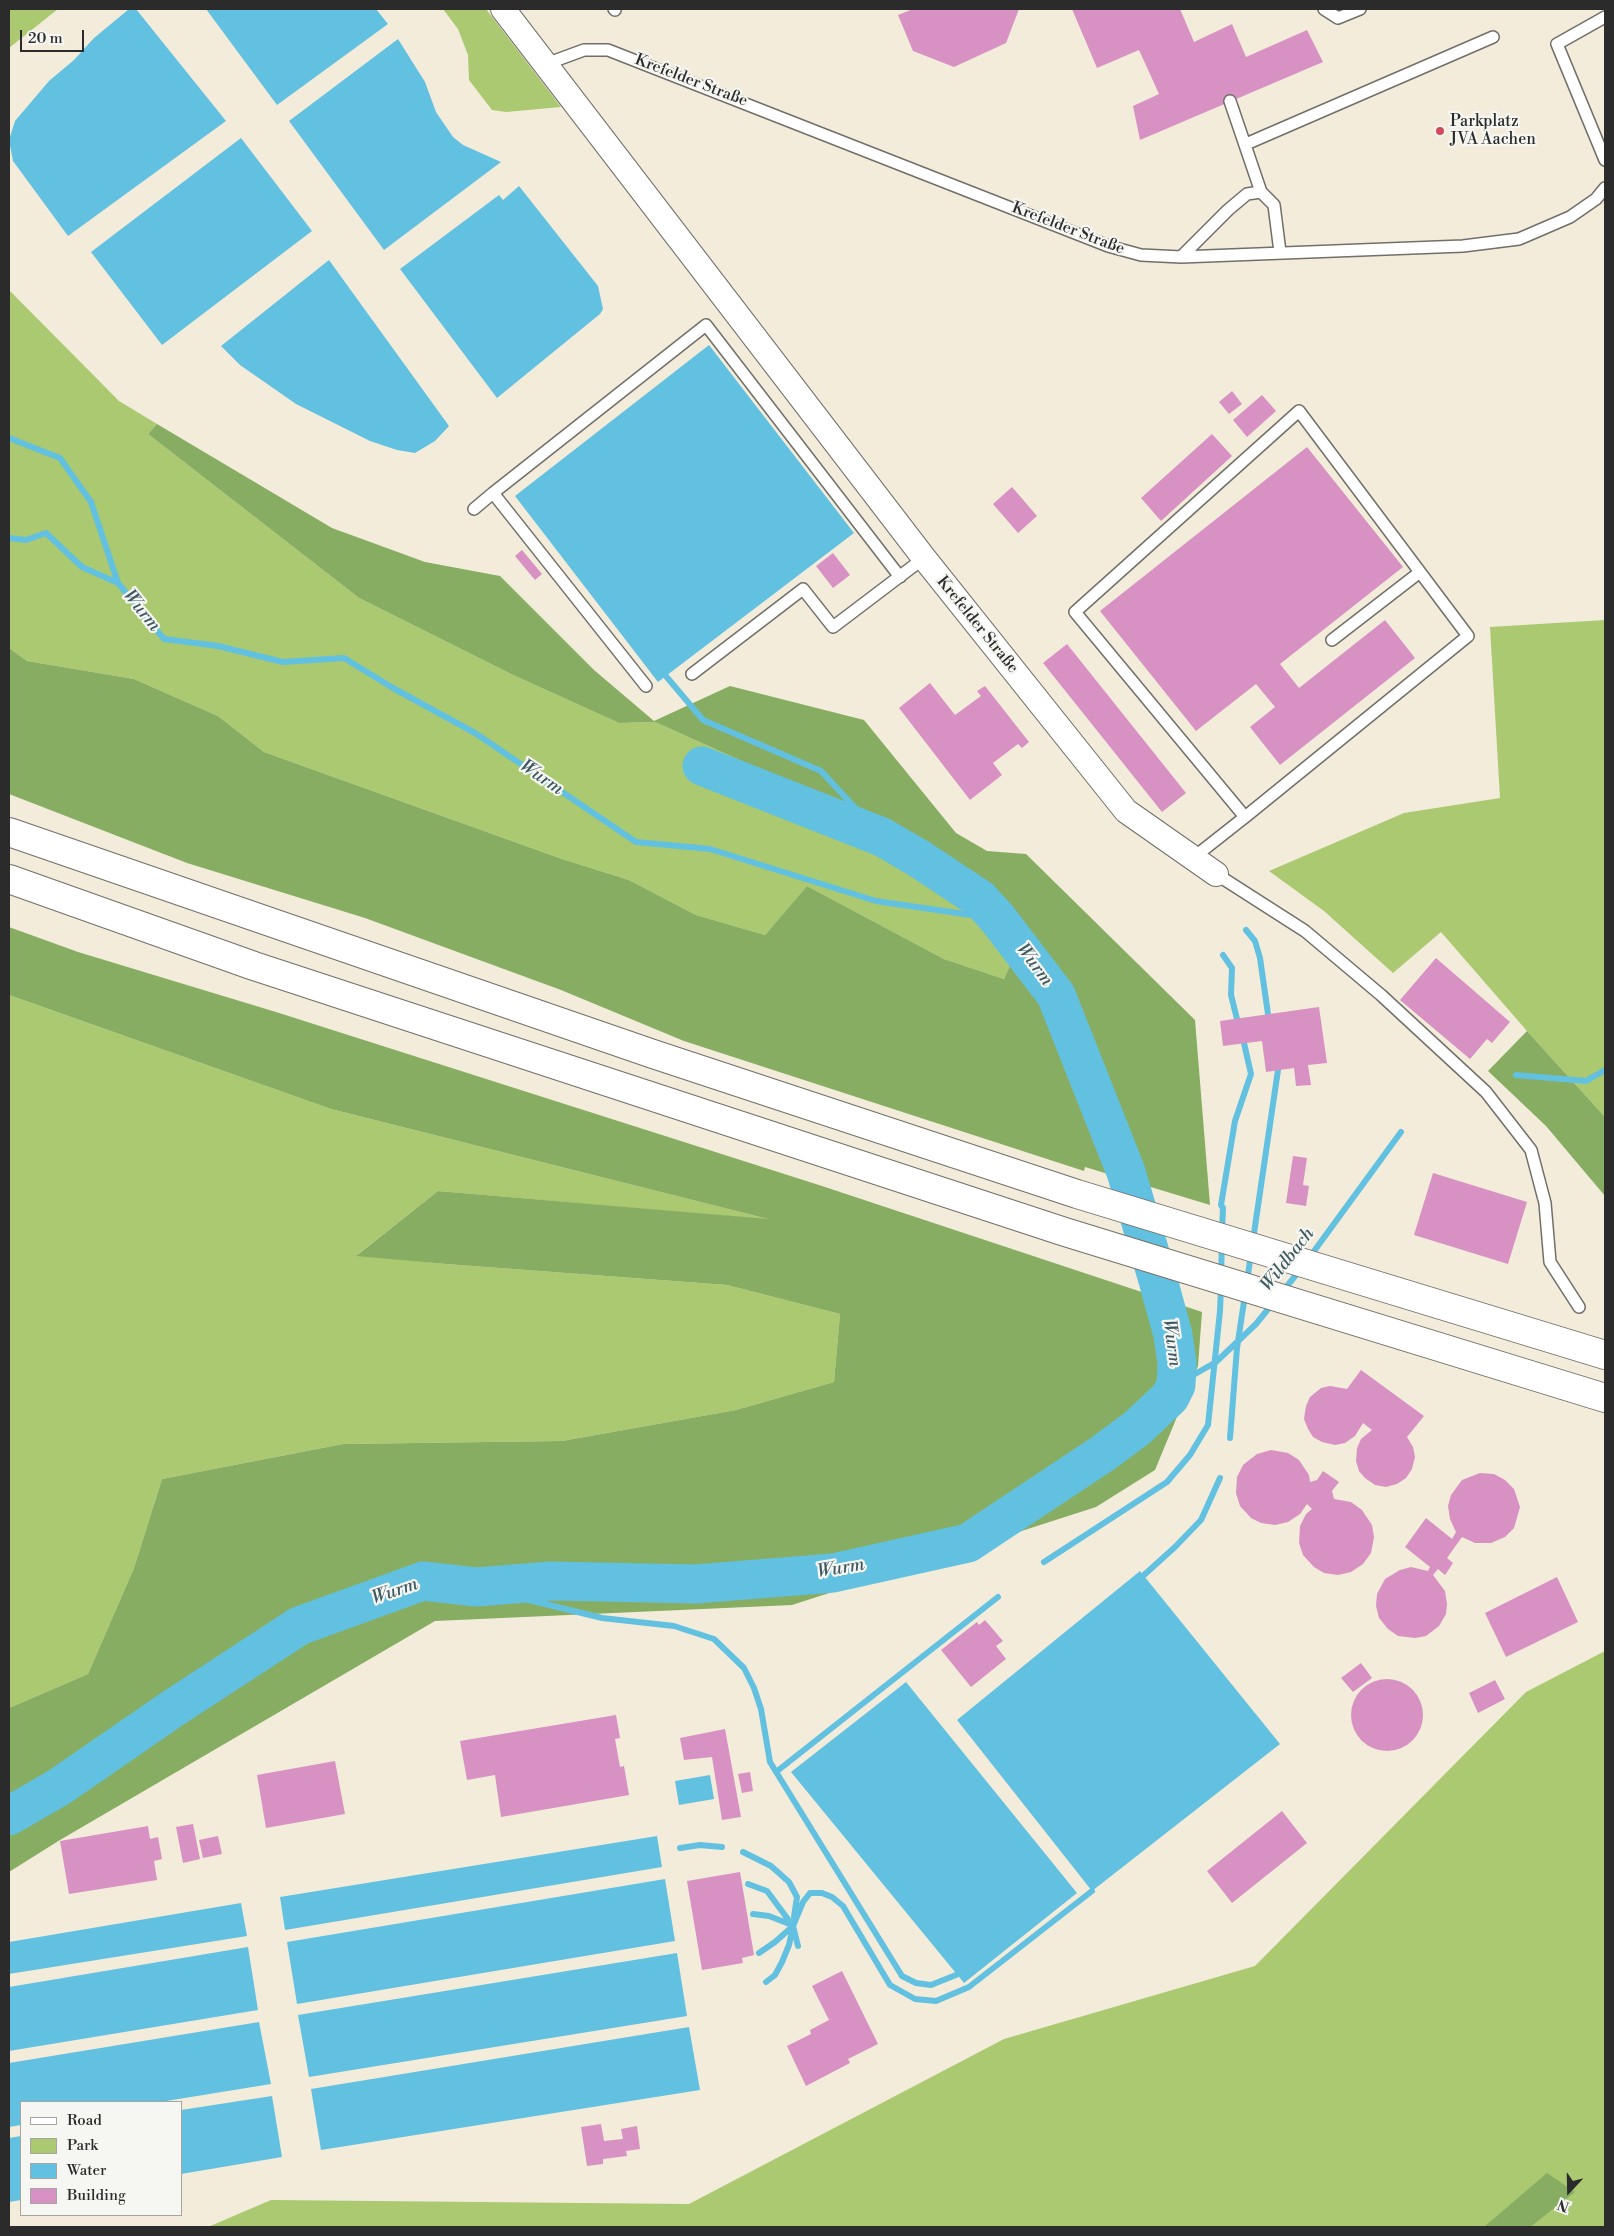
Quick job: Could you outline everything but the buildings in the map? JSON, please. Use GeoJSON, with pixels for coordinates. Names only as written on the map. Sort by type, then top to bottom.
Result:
{"type":"FeatureCollection","features":[{"type":"Feature","properties":{"kind":"highway"},"geometry":{"type":"LineString","coordinates":[[9,818],[81,859]]}},
{"type":"Feature","properties":{"kind":"highway"},"geometry":{"type":"LineString","coordinates":[[9,832],[81,859],[644,1051],[1077,1194],[1605,1355]]}},
{"type":"Feature","properties":{"kind":"highway"},"geometry":{"type":"LineString","coordinates":[[9,879],[254,966],[1065,1232],[1605,1398]]}},
{"type":"Feature","properties":{"kind":"street","name":"Krefelder Straße"},"geometry":{"type":"LineString","coordinates":[[503,9],[924,558],[1126,811],[1216,874]]}},
{"type":"Feature","properties":{"kind":"lane"},"geometry":{"type":"LineString","coordinates":[[1324,9],[1338,18],[1360,9]]}},
{"type":"Feature","properties":{"kind":"lane"},"geometry":{"type":"LineString","coordinates":[[1605,17],[1557,44],[1605,160]]}},
{"type":"Feature","properties":{"kind":"lane"},"geometry":{"type":"LineString","coordinates":[[1246,144],[1493,37]]}},
{"type":"Feature","properties":{"kind":"lane","name":"Krefelder Straße"},"geometry":{"type":"LineString","coordinates":[[546,64],[584,50],[608,50],[1108,246],[1141,256],[1463,246],[1519,240],[1570,217],[1596,199],[1605,188]]}},
{"type":"Feature","properties":{"kind":"lane"},"geometry":{"type":"LineString","coordinates":[[1230,101],[1261,192],[1274,205],[1280,252]]}},
{"type":"Feature","properties":{"kind":"lane"},"geometry":{"type":"LineString","coordinates":[[1181,256],[1247,194],[1261,192]]}},
{"type":"Feature","properties":{"kind":"lane"},"geometry":{"type":"LineString","coordinates":[[474,509],[706,325],[900,577]]}},
{"type":"Feature","properties":{"kind":"lane"},"geometry":{"type":"LineString","coordinates":[[1193,858],[1245,817],[1468,636],[1299,411],[1075,612],[1245,817]]}},
{"type":"Feature","properties":{"kind":"lane"},"geometry":{"type":"LineString","coordinates":[[493,493],[646,686]]}},
{"type":"Feature","properties":{"kind":"lane"},"geometry":{"type":"LineString","coordinates":[[692,674],[803,589],[833,627],[924,558]]}},
{"type":"Feature","properties":{"kind":"lane"},"geometry":{"type":"LineString","coordinates":[[1332,640],[1420,572]]}},
{"type":"Feature","properties":{"kind":"lane"},"geometry":{"type":"LineString","coordinates":[[1216,874],[1305,931],[1382,995],[1486,1092],[1531,1150],[1545,1203],[1550,1262],[1579,1307]]}},
{"type":"Feature","properties":{"kind":"green space"},"geometry":{"type":"Polygon","coordinates":[[[9,9],[58,9],[9,48],[9,9]]]}},
{"type":"Feature","properties":{"kind":"green space"},"geometry":{"type":"Polygon","coordinates":[[[443,9],[486,9],[561,107],[506,112],[492,110],[469,80],[468,55],[458,29],[443,9]]]}},
{"type":"Feature","properties":{"kind":"green space"},"geometry":{"type":"Polygon","coordinates":[[[9,290],[119,401],[157,424],[148,434],[359,598],[513,675],[619,723],[655,722],[908,836],[994,895],[1027,925],[1004,979],[944,959],[807,886],[765,935],[696,915],[629,880],[562,859],[264,752],[218,716],[134,679],[27,661],[9,648],[9,290]]]}},
{"type":"Feature","properties":{"kind":"green space"},"geometry":{"type":"Polygon","coordinates":[[[157,424],[332,528],[425,562],[500,576],[594,670],[654,721],[730,686],[864,720],[956,833],[987,851],[1026,854],[1195,1020],[1210,1205],[1085,1167],[1084,1171],[684,1041],[561,990],[365,918],[187,863],[9,794],[9,648],[27,661],[134,679],[218,716],[264,752],[562,859],[629,880],[696,915],[765,935],[807,886],[944,959],[1004,979],[1027,926],[994,895],[908,836],[655,722],[619,723],[513,675],[359,598],[148,434],[157,424]]]}},
{"type":"Feature","properties":{"kind":"green space"},"geometry":{"type":"Polygon","coordinates":[[[1605,620],[1605,1117],[1441,932],[1393,973],[1324,911],[1269,871],[1404,813],[1500,798],[1490,627],[1605,620]]]}},
{"type":"Feature","properties":{"kind":"green space"},"geometry":{"type":"Polygon","coordinates":[[[9,927],[78,952],[276,1012],[822,1186],[1202,1312],[1198,1366],[1155,1470],[1096,1507],[792,1605],[435,1621],[60,1840],[9,1872],[9,1708],[88,1674],[134,1568],[162,1479],[343,1444],[562,1441],[736,1410],[834,1382],[840,1314],[727,1285],[356,1256],[438,1191],[768,1219],[331,1109],[9,995],[9,927]]]}},
{"type":"Feature","properties":{"kind":"green space"},"geometry":{"type":"Polygon","coordinates":[[[9,995],[331,1109],[772,1220],[438,1191],[357,1255],[446,1264],[727,1285],[840,1314],[834,1382],[736,1410],[562,1441],[343,1444],[162,1479],[134,1568],[88,1674],[9,1708],[9,995]]]}},
{"type":"Feature","properties":{"kind":"green space"},"geometry":{"type":"Polygon","coordinates":[[[1527,1031],[1605,1117],[1605,1196],[1546,1126],[1488,1071],[1527,1031]]]}},
{"type":"Feature","properties":{"kind":"green space"},"geometry":{"type":"Polygon","coordinates":[[[1605,1651],[1605,2227],[208,2227],[271,2200],[689,2204],[1004,2039],[1255,1966],[1526,1692],[1605,1651]]]}},
{"type":"Feature","properties":{"kind":"green space"},"geometry":{"type":"Polygon","coordinates":[[[1547,2173],[1575,2192],[1530,2227],[1484,2227],[1547,2173]]]}},
{"type":"Feature","properties":{"kind":"water"},"geometry":{"type":"Polygon","coordinates":[[[129,9],[136,9],[226,121],[68,236],[13,161],[9,140],[15,121],[49,81],[74,60],[94,38],[129,9]]]}},
{"type":"Feature","properties":{"kind":"water"},"geometry":{"type":"Polygon","coordinates":[[[206,9],[376,9],[388,24],[277,105],[206,9]]]}},
{"type":"Feature","properties":{"kind":"water"},"geometry":{"type":"Polygon","coordinates":[[[398,39],[425,82],[436,112],[453,137],[463,145],[501,162],[384,250],[289,121],[398,39]]]}},
{"type":"Feature","properties":{"kind":"water"},"geometry":{"type":"Polygon","coordinates":[[[241,138],[312,231],[162,345],[91,252],[241,138]]]}},
{"type":"Feature","properties":{"kind":"water"},"geometry":{"type":"Polygon","coordinates":[[[519,186],[598,286],[603,309],[600,314],[497,398],[400,269],[499,195],[503,200],[519,186]]]}},
{"type":"Feature","properties":{"kind":"water"},"geometry":{"type":"Polygon","coordinates":[[[329,260],[449,426],[435,441],[415,453],[397,450],[370,441],[296,404],[240,365],[221,346],[329,260]]]}},
{"type":"Feature","properties":{"kind":"water"},"geometry":{"type":"Polygon","coordinates":[[[709,345],[854,533],[658,682],[515,496],[709,345]]]}},
{"type":"Feature","properties":{"kind":"water"},"geometry":{"type":"Polygon","coordinates":[[[1140,1571],[1280,1744],[1092,1891],[957,1720],[1140,1571]]]}},
{"type":"Feature","properties":{"kind":"water"},"geometry":{"type":"Polygon","coordinates":[[[906,1682],[1077,1893],[964,1983],[791,1772],[906,1682]]]}},
{"type":"Feature","properties":{"kind":"water"},"geometry":{"type":"Polygon","coordinates":[[[710,1775],[714,1799],[679,1805],[675,1781],[710,1775]]]}},
{"type":"Feature","properties":{"kind":"water"},"geometry":{"type":"Polygon","coordinates":[[[657,1836],[662,1867],[285,1930],[280,1897],[657,1836]]]}},
{"type":"Feature","properties":{"kind":"water"},"geometry":{"type":"Polygon","coordinates":[[[665,1879],[675,1941],[297,2004],[287,1942],[665,1879]]]}},
{"type":"Feature","properties":{"kind":"water"},"geometry":{"type":"Polygon","coordinates":[[[241,1903],[247,1936],[9,1974],[9,1942],[241,1903]]]}},
{"type":"Feature","properties":{"kind":"water"},"geometry":{"type":"Polygon","coordinates":[[[248,1947],[258,2010],[9,2051],[9,1987],[248,1947]]]}},
{"type":"Feature","properties":{"kind":"water"},"geometry":{"type":"Polygon","coordinates":[[[677,1953],[687,2016],[309,2077],[298,2015],[677,1953]]]}},
{"type":"Feature","properties":{"kind":"water"},"geometry":{"type":"Polygon","coordinates":[[[259,2022],[271,2084],[166,2101],[20,2101],[20,2125],[9,2127],[9,2063],[259,2022]]]}},
{"type":"Feature","properties":{"kind":"water"},"geometry":{"type":"Polygon","coordinates":[[[689,2027],[700,2090],[321,2150],[311,2089],[689,2027]]]}},
{"type":"Feature","properties":{"kind":"water"},"geometry":{"type":"Polygon","coordinates":[[[272,2096],[282,2157],[182,2174],[182,2110],[272,2096]]]}},
{"type":"Feature","properties":{"kind":"water"},"geometry":{"type":"Polygon","coordinates":[[[20,2136],[20,2200],[9,2202],[9,2138],[20,2136]]]}},
{"type":"Feature","properties":{"kind":"waterway","name":"Wurm"},"geometry":{"type":"LineString","coordinates":[[9,438],[60,458],[91,502],[118,583]]}},
{"type":"Feature","properties":{"kind":"waterway","name":"Wurm"},"geometry":{"type":"LineString","coordinates":[[9,538],[26,540],[46,533],[82,567],[118,583],[164,639],[218,646],[283,662],[344,658],[393,688],[475,733],[636,842],[710,849],[876,901],[998,919]]}},
{"type":"Feature","properties":{"kind":"waterway"},"geometry":{"type":"LineString","coordinates":[[665,675],[703,720],[821,771],[882,837]]}},
{"type":"Feature","properties":{"kind":"waterway","name":"Wurm"},"geometry":{"type":"LineString","coordinates":[[9,1816],[59,1787],[172,1709],[299,1626],[423,1581],[476,1587],[551,1581],[695,1584],[833,1573],[968,1543],[1102,1454],[1137,1428],[1170,1397],[1176,1385],[1177,1363],[1173,1335],[1158,1280],[1126,1172],[1056,995],[998,919],[980,899],[918,858],[882,837],[702,766]]}},
{"type":"Feature","properties":{"kind":"waterway"},"geometry":{"type":"LineString","coordinates":[[1246,930],[1255,941],[1260,958],[1268,1014]]}},
{"type":"Feature","properties":{"kind":"waterway"},"geometry":{"type":"LineString","coordinates":[[1223,955],[1232,968],[1231,995],[1237,1019]]}},
{"type":"Feature","properties":{"kind":"waterway"},"geometry":{"type":"LineString","coordinates":[[1222,1231],[1223,1208],[1221,1205],[1235,1121],[1251,1074],[1244,1043]]}},
{"type":"Feature","properties":{"kind":"waterway"},"geometry":{"type":"LineString","coordinates":[[1253,1240],[1278,1070]]}},
{"type":"Feature","properties":{"kind":"waterway","name":"Wildbach"},"geometry":{"type":"LineString","coordinates":[[1516,1075],[1586,1081],[1605,1070]]}},
{"type":"Feature","properties":{"kind":"waterway","name":"Wildbach"},"geometry":{"type":"LineString","coordinates":[[1309,1258],[1401,1132]]}},
{"type":"Feature","properties":{"kind":"waterway"},"geometry":{"type":"LineString","coordinates":[[1221,1274],[1222,1244]]}},
{"type":"Feature","properties":{"kind":"waterway"},"geometry":{"type":"LineString","coordinates":[[1247,1282],[1251,1253]]}},
{"type":"Feature","properties":{"kind":"waterway","name":"Wildbach"},"geometry":{"type":"LineString","coordinates":[[1283,1291],[1300,1270]]}},
{"type":"Feature","properties":{"kind":"waterway"},"geometry":{"type":"LineString","coordinates":[[1044,1562],[1167,1482],[1190,1455],[1208,1425],[1221,1286]]}},
{"type":"Feature","properties":{"kind":"waterway"},"geometry":{"type":"LineString","coordinates":[[1230,1438],[1237,1348],[1245,1295]]}},
{"type":"Feature","properties":{"kind":"waterway","name":"Wildbach"},"geometry":{"type":"LineString","coordinates":[[1176,1385],[1216,1362],[1256,1324],[1273,1303]]}},
{"type":"Feature","properties":{"kind":"waterway"},"geometry":{"type":"LineString","coordinates":[[1144,1575],[1201,1520],[1220,1478]]}},
{"type":"Feature","properties":{"kind":"waterway"},"geometry":{"type":"LineString","coordinates":[[476,1587],[602,1618],[674,1626],[714,1639],[744,1668],[754,1688],[761,1709],[770,1762],[902,1976],[916,1983],[931,1985],[956,1975]]}},
{"type":"Feature","properties":{"kind":"waterway"},"geometry":{"type":"LineString","coordinates":[[776,1772],[998,1597]]}},
{"type":"Feature","properties":{"kind":"waterway"},"geometry":{"type":"LineString","coordinates":[[680,1848],[700,1845],[722,1847]]}},
{"type":"Feature","properties":{"kind":"waterway"},"geometry":{"type":"LineString","coordinates":[[743,1852],[771,1866],[789,1882],[797,1897],[794,1917]]}},
{"type":"Feature","properties":{"kind":"waterway"},"geometry":{"type":"LineString","coordinates":[[748,1884],[767,1891],[793,1926],[798,1946]]}},
{"type":"Feature","properties":{"kind":"waterway"},"geometry":{"type":"LineString","coordinates":[[759,1953],[793,1926],[803,1902],[810,1893],[822,1893],[832,1897],[843,1906],[890,1985],[915,1999],[936,2001],[969,1987],[1092,1891]]}},
{"type":"Feature","properties":{"kind":"waterway"},"geometry":{"type":"LineString","coordinates":[[753,1914],[769,1916],[792,1925]]}},
{"type":"Feature","properties":{"kind":"waterway"},"geometry":{"type":"LineString","coordinates":[[766,1982],[775,1975],[782,1962],[789,1945],[793,1927]]}},
{"type":"Feature","properties":{"kind":"place","name":"Parkplatz JVA Aachen"},"geometry":{"type":"Point","coordinates":[1440,131]}}]}
